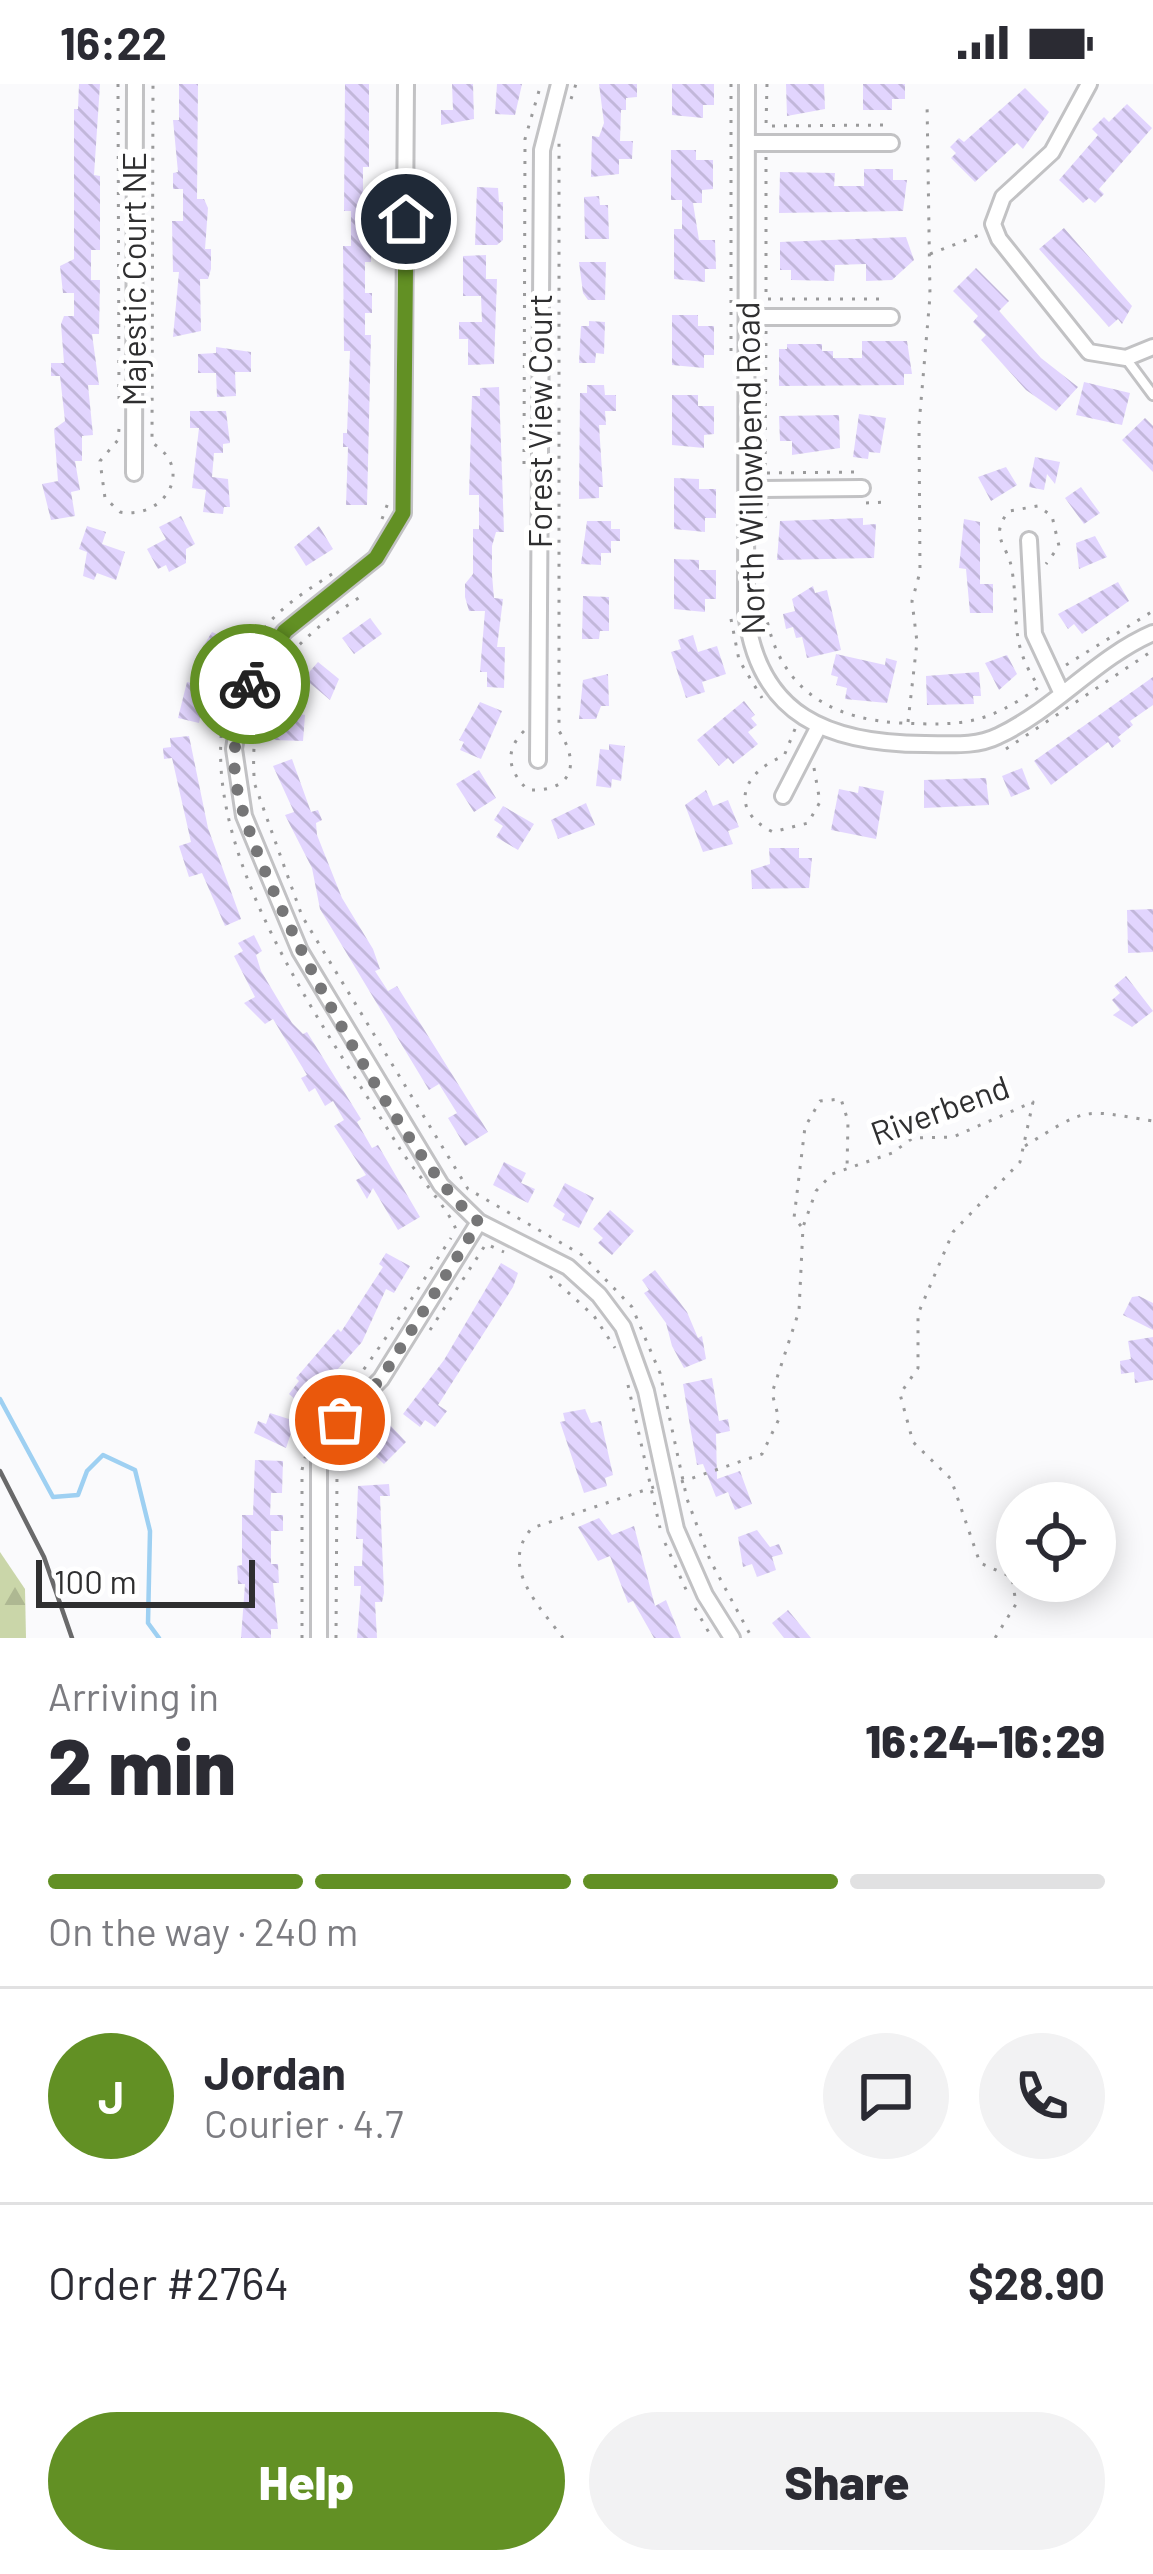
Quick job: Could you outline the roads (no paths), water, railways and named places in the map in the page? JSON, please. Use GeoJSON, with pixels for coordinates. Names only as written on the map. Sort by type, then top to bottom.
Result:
{"type":"FeatureCollection","features":[{"type":"Feature","properties":{"kind":"street","name":"Majestic Court NE"},"geometry":{"type":"LineString","coordinates":[[134,473],[135,84]]}},
{"type":"Feature","properties":{"kind":"street"},"geometry":{"type":"LineString","coordinates":[[406,84],[403,513],[376,558],[285,631],[262,658],[239,716],[235,778],[260,861],[300,951],[441,1185],[479,1222],[568,1268],[599,1295],[623,1327],[646,1391],[656,1486],[705,1595],[732,1638]]}},
{"type":"Feature","properties":{"kind":"street","name":"Forest View Court"},"geometry":{"type":"LineString","coordinates":[[538,760],[542,150],[559,84]]}},
{"type":"Feature","properties":{"kind":"street","name":"North Willowbend Road"},"geometry":{"type":"LineString","coordinates":[[747,84],[750,645],[769,684],[818,728],[849,738],[913,744],[994,738],[1153,633]]}},
{"type":"Feature","properties":{"kind":"street"},"geometry":{"type":"LineString","coordinates":[[1089,84],[1052,152],[995,208],[995,230],[1090,352],[1126,358],[1153,346]]}},
{"type":"Feature","properties":{"kind":"street"},"geometry":{"type":"LineString","coordinates":[[747,143],[891,143]]}},
{"type":"Feature","properties":{"kind":"street"},"geometry":{"type":"LineString","coordinates":[[748,317],[891,317]]}},
{"type":"Feature","properties":{"kind":"street"},"geometry":{"type":"LineString","coordinates":[[748,489],[864,495]]}},
{"type":"Feature","properties":{"kind":"street"},"geometry":{"type":"LineString","coordinates":[[1029,540],[1034,634],[1062,694]]}},
{"type":"Feature","properties":{"kind":"street"},"geometry":{"type":"LineString","coordinates":[[783,796],[818,728]]}},
{"type":"Feature","properties":{"kind":"street"},"geometry":{"type":"LineString","coordinates":[[319,1638],[320,1461],[340,1420],[381,1379],[479,1222]]}},
{"type":"Feature","properties":{"kind":"lane"},"geometry":{"type":"LineString","coordinates":[[1126,358],[1153,395]]}},
{"type":"Feature","properties":{"kind":"waterway"},"geometry":{"type":"LineString","coordinates":[[0,1399],[53,1497],[78,1495],[87,1471],[103,1455],[135,1470],[150,1531],[148,1623],[159,1638]]}},
{"type":"Feature","properties":{"kind":"railway"},"geometry":{"type":"LineString","coordinates":[[0,1471],[44,1557],[72,1638]]}}]}
